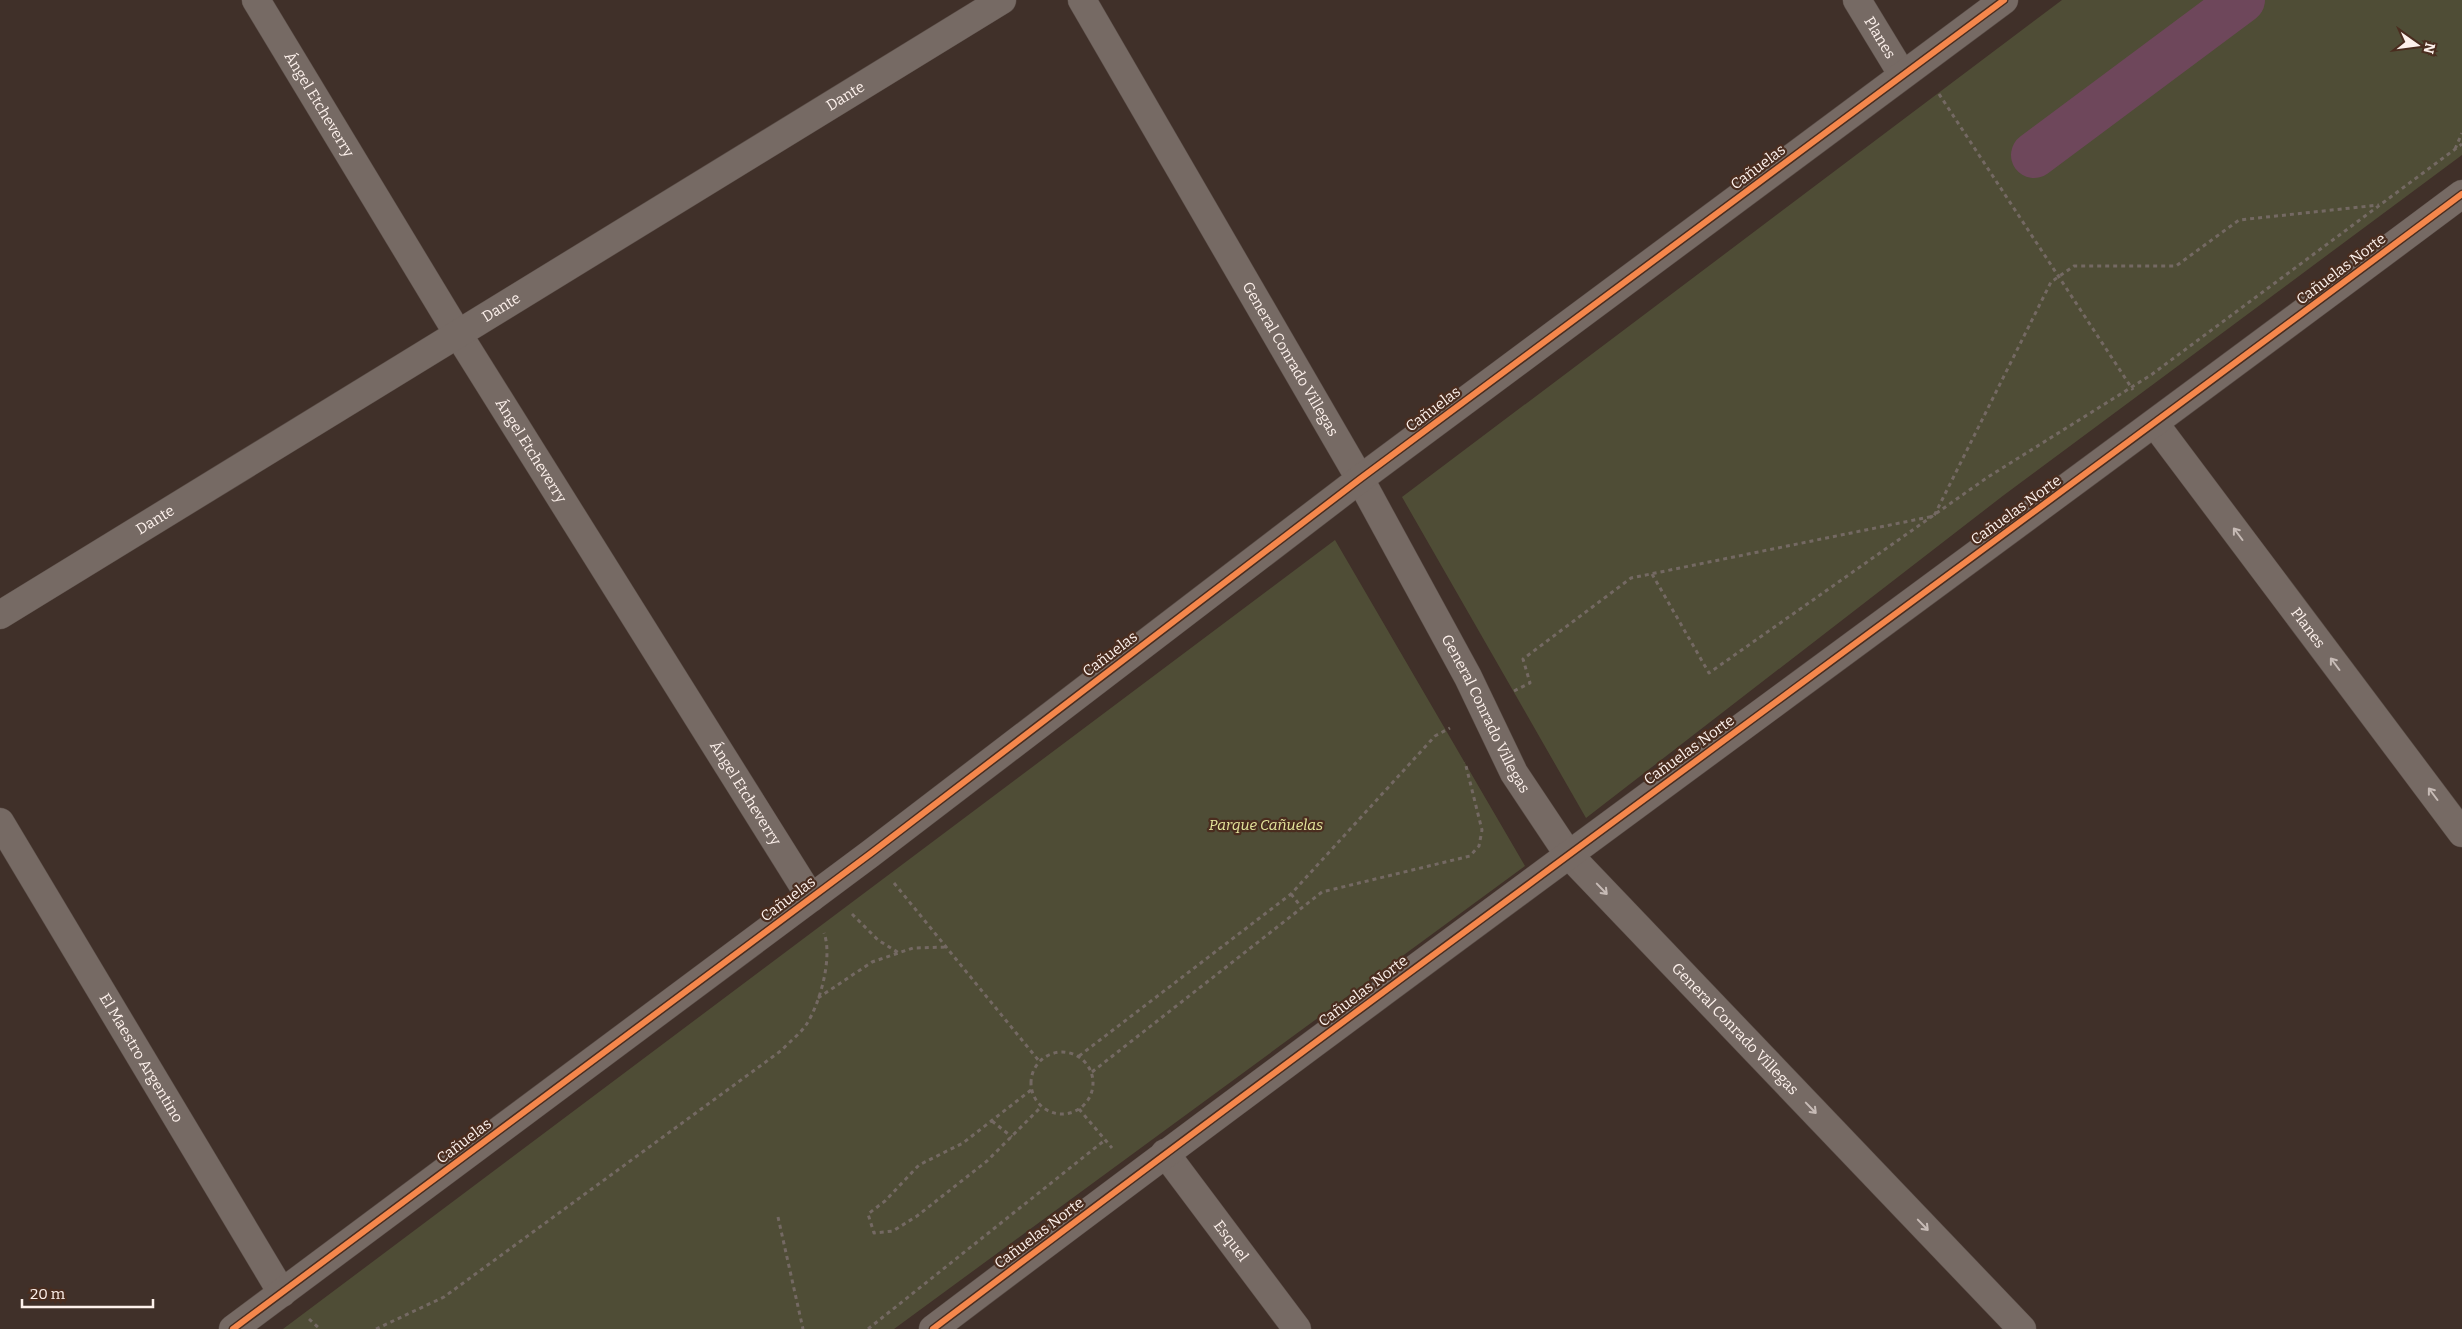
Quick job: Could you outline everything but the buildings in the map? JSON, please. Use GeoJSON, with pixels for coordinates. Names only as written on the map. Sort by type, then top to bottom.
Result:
{"type":"FeatureCollection","features":[{"type":"Feature","properties":{"kind":"street","name":"Ángel Etcheverry"},"geometry":{"type":"LineString","coordinates":[[256,0],[458,334],[818,892]]}},
{"type":"Feature","properties":{"kind":"street","name":"Dante"},"geometry":{"type":"LineString","coordinates":[[0,615],[1002,0]]}},
{"type":"Feature","properties":{"kind":"street","name":"General Conrado Villegas"},"geometry":{"type":"LineString","coordinates":[[1082,0],[1360,479],[1468,677],[1514,773],[1568,854],[2022,1329]]}},
{"type":"Feature","properties":{"kind":"street","name":"Planes"},"geometry":{"type":"LineString","coordinates":[[1857,0],[1910,68]]}},
{"type":"Feature","properties":{"kind":"street","name":"Cañuelas"},"geometry":{"type":"LineString","coordinates":[[233,1329],[870,854],[1360,479],[1910,68],[2004,0]]}},
{"type":"Feature","properties":{"kind":"street","name":"Cañuelas Norte"},"geometry":{"type":"LineString","coordinates":[[933,1329],[1165,1153],[1568,854],[2155,424],[2462,194]]}},
{"type":"Feature","properties":{"kind":"street","name":"Planes"},"geometry":{"type":"LineString","coordinates":[[2155,424],[2462,833]]}},
{"type":"Feature","properties":{"kind":"street","name":"El Maestro Argentino"},"geometry":{"type":"LineString","coordinates":[[0,822],[282,1293]]}},
{"type":"Feature","properties":{"kind":"street","name":"Esquel"},"geometry":{"type":"LineString","coordinates":[[1165,1153],[1297,1329]]}},
{"type":"Feature","properties":{"kind":"path"},"geometry":{"type":"LineString","coordinates":[[1910,68],[2059,277],[2155,424]]}},
{"type":"Feature","properties":{"kind":"path"},"geometry":{"type":"LineString","coordinates":[[2455,149],[2462,133]]}},
{"type":"Feature","properties":{"kind":"path"},"geometry":{"type":"LineString","coordinates":[[1652,574],[1709,674],[1988,477],[2132,388],[2462,144]]}},
{"type":"Feature","properties":{"kind":"path"},"geometry":{"type":"LineString","coordinates":[[1934,516],[2051,282],[2074,266],[2176,266],[2239,220],[2379,205]]}},
{"type":"Feature","properties":{"kind":"path"},"geometry":{"type":"LineString","coordinates":[[1079,1056],[1290,894],[1435,736],[1530,682],[1523,659],[1631,578],[1934,516]]}},
{"type":"Feature","properties":{"kind":"path"},"geometry":{"type":"LineString","coordinates":[[1092,1072],[1322,892],[1470,856],[1479,846],[1482,830],[1463,753]]}},
{"type":"Feature","properties":{"kind":"path"},"geometry":{"type":"LineString","coordinates":[[870,854],[1039,1061]]}},
{"type":"Feature","properties":{"kind":"path"},"geometry":{"type":"LineString","coordinates":[[818,892],[878,940],[899,953]]}},
{"type":"Feature","properties":{"kind":"path"},"geometry":{"type":"LineString","coordinates":[[376,1329],[444,1297],[782,1050],[806,1025],[822,990],[828,943],[818,892]]}},
{"type":"Feature","properties":{"kind":"path"},"geometry":{"type":"LineString","coordinates":[[1290,894],[1302,908]]}},
{"type":"Feature","properties":{"kind":"path"},"geometry":{"type":"LineString","coordinates":[[818,999],[872,962],[913,948],[946,947]]}},
{"type":"Feature","properties":{"kind":"path"},"geometry":{"type":"LineString","coordinates":[[1058,1051],[1069,1052],[1079,1056],[1092,1072],[1092,1092],[1079,1109],[1060,1115],[1041,1107],[1031,1090],[1033,1070],[1039,1061],[1047,1054],[1058,1051]]}},
{"type":"Feature","properties":{"kind":"path"},"geometry":{"type":"LineString","coordinates":[[1031,1090],[963,1143],[919,1165],[884,1201],[868,1214],[874,1233],[893,1231],[916,1216],[987,1161],[1041,1107]]}},
{"type":"Feature","properties":{"kind":"path"},"geometry":{"type":"LineString","coordinates":[[1079,1109],[1135,1176]]}},
{"type":"Feature","properties":{"kind":"path"},"geometry":{"type":"LineString","coordinates":[[992,1121],[1012,1137]]}},
{"type":"Feature","properties":{"kind":"path"},"geometry":{"type":"LineString","coordinates":[[868,1329],[1105,1140]]}},
{"type":"Feature","properties":{"kind":"path"},"geometry":{"type":"LineString","coordinates":[[778,1217],[803,1329]]}},
{"type":"Feature","properties":{"kind":"green space"},"geometry":{"type":"Polygon","coordinates":[[[2062,0],[2462,0],[2462,155],[2004,495],[1586,818],[1402,497],[2062,0]]]}},
{"type":"Feature","properties":{"kind":"green space","name":"Parque Cañuelas"},"geometry":{"type":"Polygon","coordinates":[[[1335,540],[1525,866],[894,1329],[283,1329],[1335,540]]]}},
{"type":"Feature","properties":{"kind":"waterway"},"geometry":{"type":"LineString","coordinates":[[2034,155],[2242,0]]}},
{"type":"Feature","properties":{"kind":"cycle path"},"geometry":{"type":"LineString","coordinates":[[233,1329],[870,854],[1360,479],[2004,0]]}},
{"type":"Feature","properties":{"kind":"cycle path"},"geometry":{"type":"LineString","coordinates":[[933,1329],[1505,902],[2462,194]]}}]}
